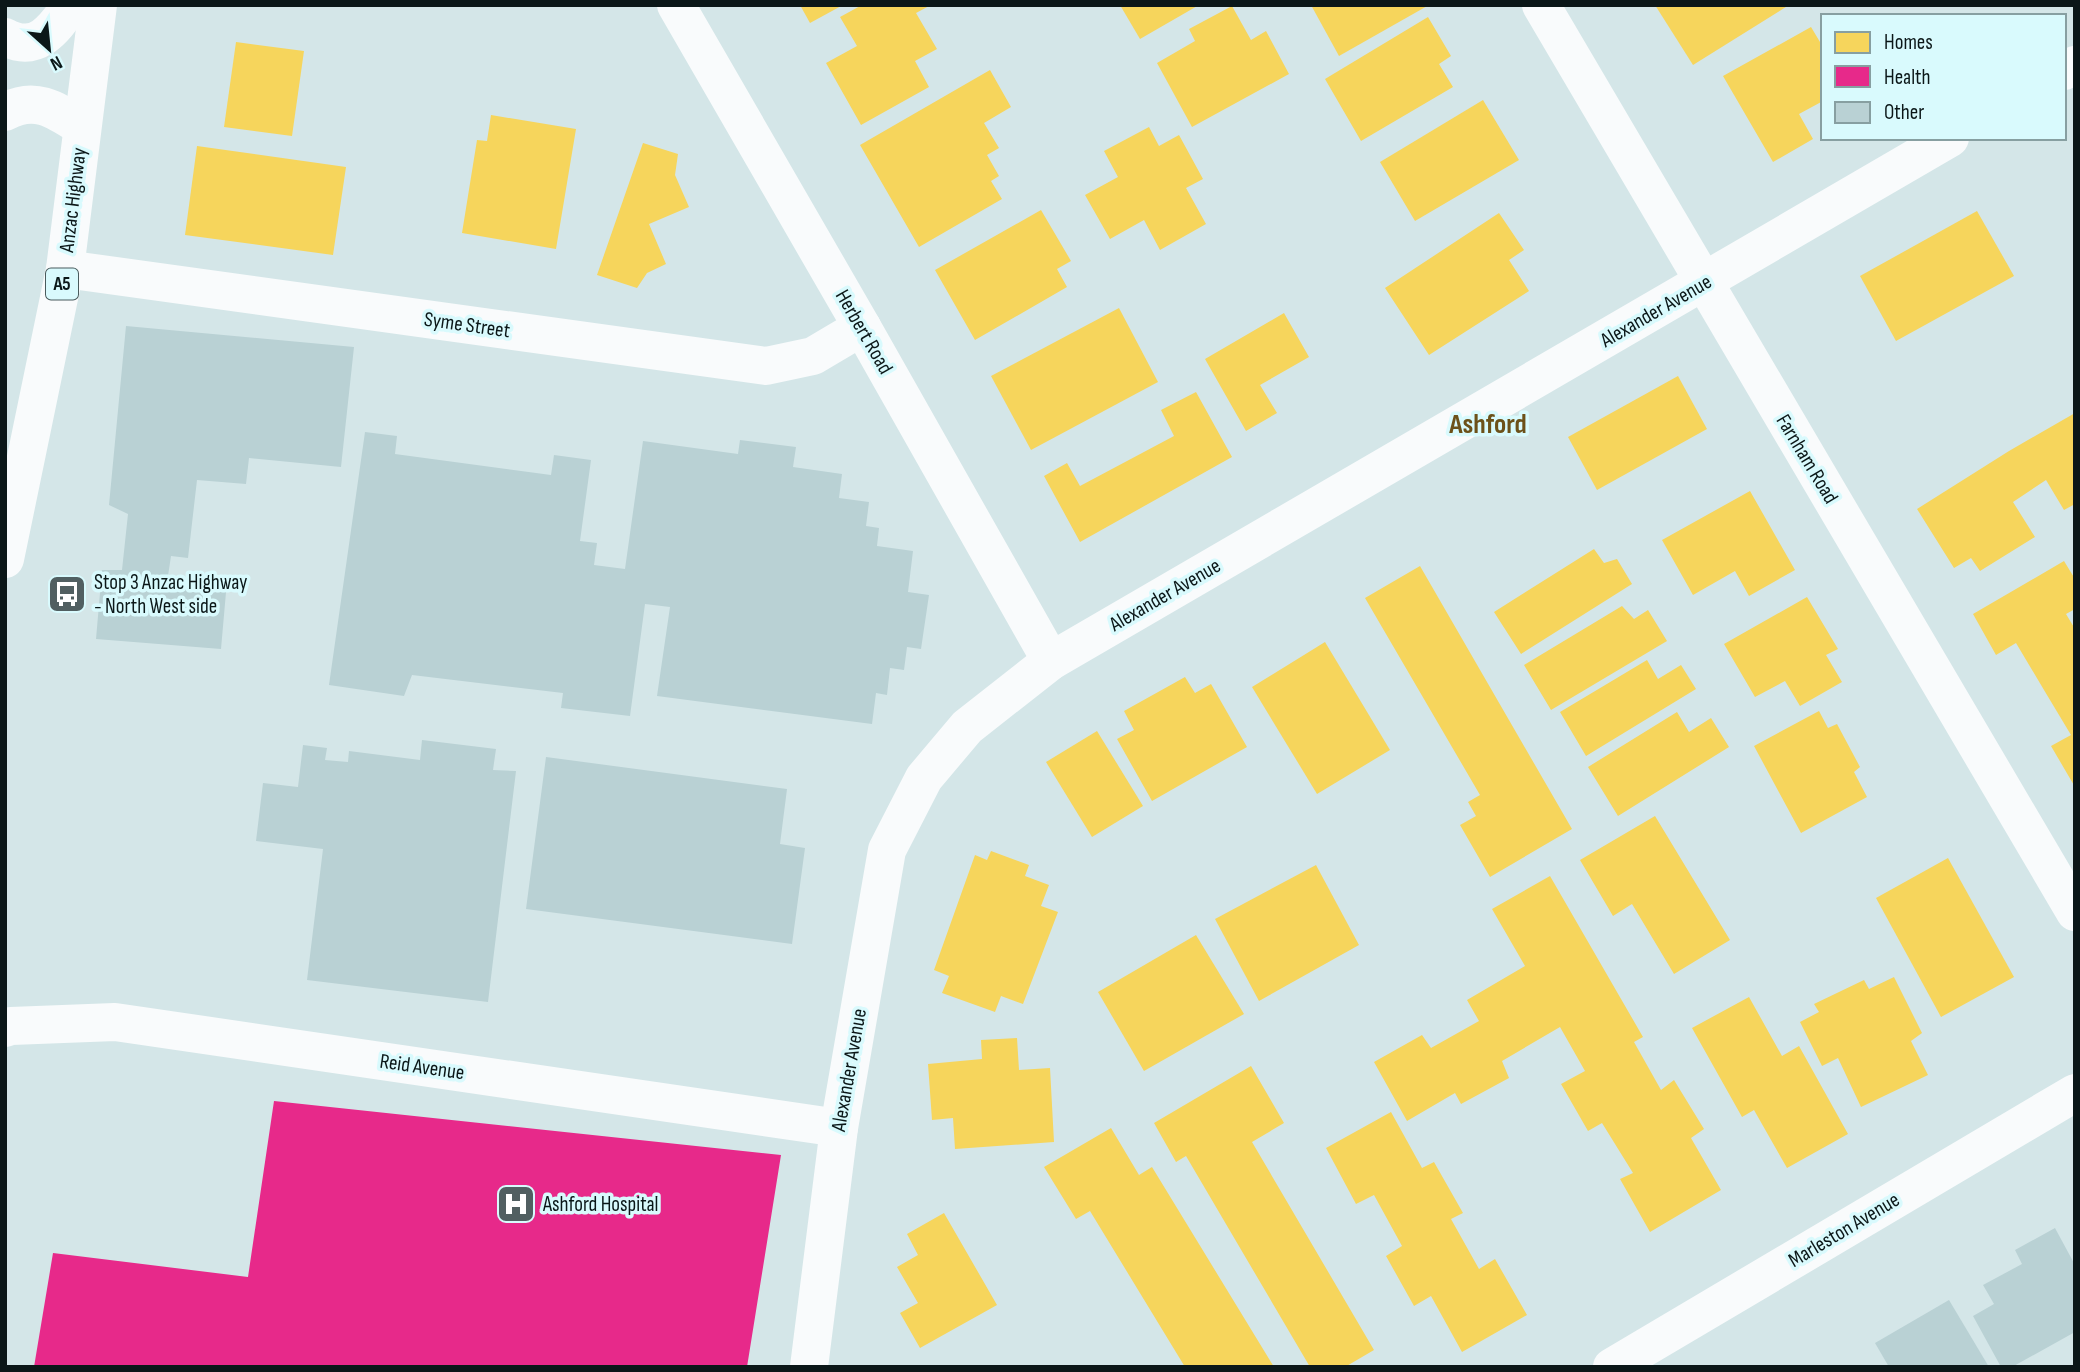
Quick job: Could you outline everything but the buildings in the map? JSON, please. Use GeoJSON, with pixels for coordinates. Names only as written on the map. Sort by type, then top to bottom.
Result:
{"type":"FeatureCollection","features":[{"type":"Feature","properties":{"kind":"main road"},"geometry":{"type":"LineString","coordinates":[[5,37],[22,43],[34,43],[52,31],[71,5]]}},
{"type":"Feature","properties":{"kind":"main road","name":"Anzac Highway"},"geometry":{"type":"LineString","coordinates":[[5,559],[65,269],[98,5]]}},
{"type":"Feature","properties":{"kind":"main road","name":"Herbert Road"},"geometry":{"type":"LineString","coordinates":[[676,5],[1051,661]]}},
{"type":"Feature","properties":{"kind":"main road","name":"Farnham Road"},"geometry":{"type":"LineString","coordinates":[[1541,5],[2075,912]]}},
{"type":"Feature","properties":{"kind":"main road"},"geometry":{"type":"LineString","coordinates":[[5,112],[24,103],[40,105],[58,111],[82,127]]}},
{"type":"Feature","properties":{"kind":"main road","name":"Alexander Avenue"},"geometry":{"type":"LineString","coordinates":[[809,1367],[839,1128],[887,850],[924,778],[967,727],[1051,661],[1947,140]]}},
{"type":"Feature","properties":{"kind":"main road","name":"Syme Street"},"geometry":{"type":"LineString","coordinates":[[65,269],[766,366],[813,356],[862,327]]}},
{"type":"Feature","properties":{"kind":"main road","name":"Reid Avenue"},"geometry":{"type":"LineString","coordinates":[[5,1028],[115,1022],[839,1128]]}},
{"type":"Feature","properties":{"kind":"main road","name":"Marleston Avenue"},"geometry":{"type":"LineString","coordinates":[[1612,1367],[2075,1093]]}},
{"type":"Feature","properties":{"kind":"place","name":"Stop 3 Anzac Highway - North West side"},"geometry":{"type":"Point","coordinates":[67,594]}},
{"type":"Feature","properties":{"kind":"place","name":"Ashford Hospital"},"geometry":{"type":"Point","coordinates":[516,1204]}},
{"type":"Feature","properties":{"kind":"district","name":"Ashford"},"geometry":{"type":"Point","coordinates":[1488,424]}}]}
